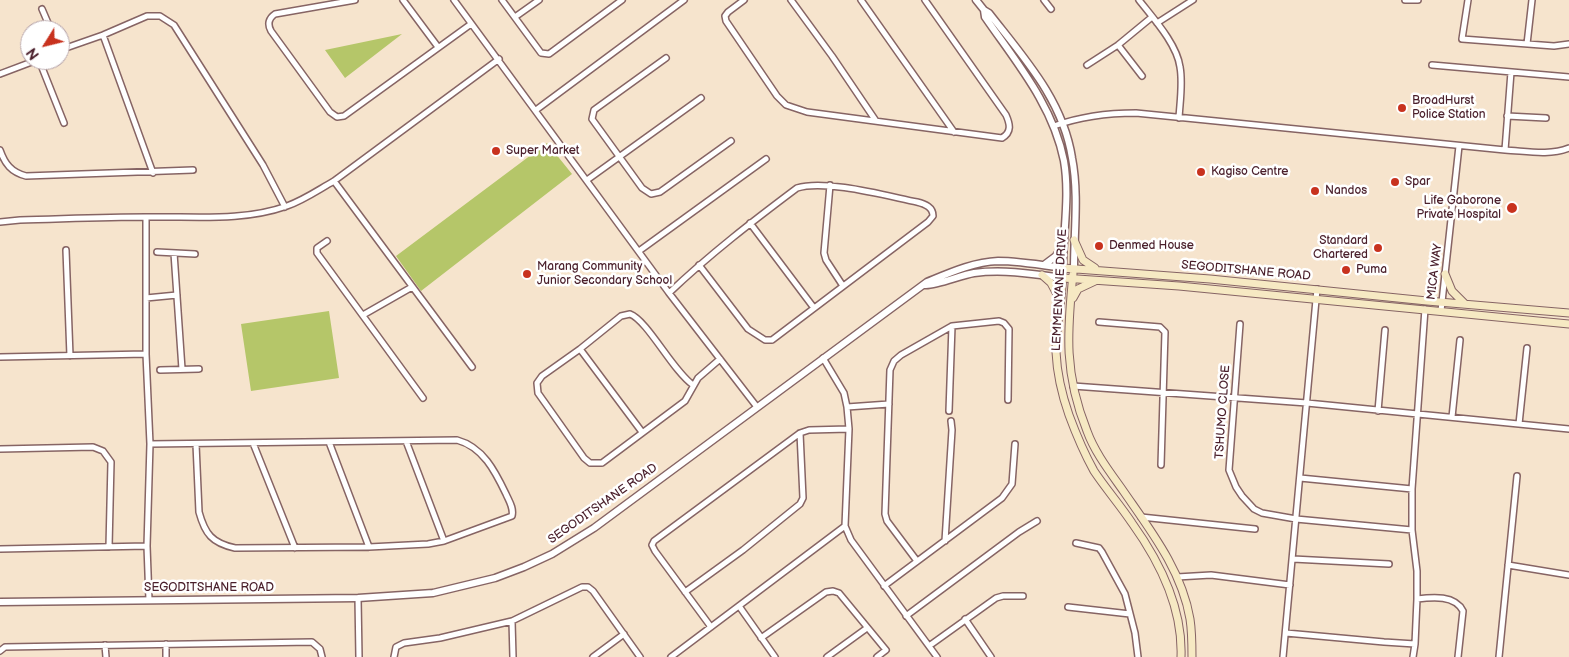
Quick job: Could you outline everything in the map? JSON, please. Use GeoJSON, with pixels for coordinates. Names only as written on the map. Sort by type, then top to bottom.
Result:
{"type":"FeatureCollection","features":[{"type":"Feature","properties":{"kind":"main road"},"geometry":{"type":"LineString","coordinates":[[1074,240],[1083,260],[1089,266],[1098,270]]}},
{"type":"Feature","properties":{"kind":"main road","name":"SEGODITSHANE ROAD"},"geometry":{"type":"LineString","coordinates":[[1063,268],[1317,289],[1569,313]]}},
{"type":"Feature","properties":{"kind":"main road","name":"LEMMENYANE DRIVE"},"geometry":{"type":"LineString","coordinates":[[1063,268],[1062,303],[1056,350],[1060,379],[1070,415],[1081,444],[1094,469],[1132,522],[1157,562],[1173,603],[1180,632],[1181,657]]}},
{"type":"Feature","properties":{"kind":"main road","name":"LEMMENYANE DRIVE"},"geometry":{"type":"LineString","coordinates":[[1074,269],[1068,333],[1068,358],[1082,417],[1104,465],[1161,545],[1177,577],[1190,619],[1192,657]]}},
{"type":"Feature","properties":{"kind":"main road"},"geometry":{"type":"LineString","coordinates":[[1445,274],[1452,291],[1464,304]]}},
{"type":"Feature","properties":{"kind":"main road"},"geometry":{"type":"LineString","coordinates":[[1042,275],[1051,282],[1062,303]]}},
{"type":"Feature","properties":{"kind":"main road","name":"SEGODITSHANE ROAD"},"geometry":{"type":"LineString","coordinates":[[1063,278],[1316,299],[1569,324]]}},
{"type":"Feature","properties":{"kind":"main road"},"geometry":{"type":"LineString","coordinates":[[1071,304],[1074,293],[1078,289],[1097,280]]}},
{"type":"Feature","properties":{"kind":"street"},"geometry":{"type":"LineString","coordinates":[[355,0],[276,14],[270,19],[269,24],[271,31],[333,115],[341,117],[471,24]]}},
{"type":"Feature","properties":{"kind":"street"},"geometry":{"type":"LineString","coordinates":[[403,0],[438,47]]}},
{"type":"Feature","properties":{"kind":"street"},"geometry":{"type":"LineString","coordinates":[[502,0],[541,53],[545,55],[549,54],[622,0]]}},
{"type":"Feature","properties":{"kind":"street"},"geometry":{"type":"LineString","coordinates":[[515,17],[539,0]]}},
{"type":"Feature","properties":{"kind":"street"},"geometry":{"type":"LineString","coordinates":[[536,110],[684,0]]}},
{"type":"Feature","properties":{"kind":"street"},"geometry":{"type":"LineString","coordinates":[[744,0],[728,12],[725,16],[726,22],[777,96],[786,105],[807,112],[1002,138],[1007,135],[1010,128],[1006,115],[925,0]]}},
{"type":"Feature","properties":{"kind":"street"},"geometry":{"type":"LineString","coordinates":[[791,0],[832,56],[876,122]]}},
{"type":"Feature","properties":{"kind":"street"},"geometry":{"type":"LineString","coordinates":[[861,0],[954,132]]}},
{"type":"Feature","properties":{"kind":"street","name":"LEMMENYANE DRIVE"},"geometry":{"type":"LineString","coordinates":[[976,0],[989,13],[1041,81],[1064,123],[1072,158],[1076,203],[1074,269]]}},
{"type":"Feature","properties":{"kind":"street"},"geometry":{"type":"LineString","coordinates":[[1044,0],[1051,9]]}},
{"type":"Feature","properties":{"kind":"street"},"geometry":{"type":"LineString","coordinates":[[1140,0],[1173,48],[1181,67],[1179,118]]}},
{"type":"Feature","properties":{"kind":"street"},"geometry":{"type":"LineString","coordinates":[[1157,23],[1193,0]]}},
{"type":"Feature","properties":{"kind":"street"},"geometry":{"type":"LineString","coordinates":[[1405,0],[1418,0]]}},
{"type":"Feature","properties":{"kind":"street"},"geometry":{"type":"LineString","coordinates":[[1468,0],[1462,38],[1554,46],[1569,44]]}},
{"type":"Feature","properties":{"kind":"street"},"geometry":{"type":"LineString","coordinates":[[1527,44],[1532,0]]}},
{"type":"Feature","properties":{"kind":"street"},"geometry":{"type":"LineString","coordinates":[[455,1],[669,293],[757,407]]}},
{"type":"Feature","properties":{"kind":"street"},"geometry":{"type":"LineString","coordinates":[[42,9],[47,20]]}},
{"type":"Feature","properties":{"kind":"street","name":"LEMMENYANE DRIVE"},"geometry":{"type":"LineString","coordinates":[[984,10],[986,17],[1034,87],[1054,126],[1064,161],[1065,173],[1066,202],[1063,268]]}},
{"type":"Feature","properties":{"kind":"street"},"geometry":{"type":"LineString","coordinates":[[70,47],[103,35],[146,16],[160,16],[174,25],[263,165],[285,207]]}},
{"type":"Feature","properties":{"kind":"street"},"geometry":{"type":"LineString","coordinates":[[1087,65],[1118,45],[1152,17]]}},
{"type":"Feature","properties":{"kind":"street"},"geometry":{"type":"LineString","coordinates":[[103,35],[153,173]]}},
{"type":"Feature","properties":{"kind":"street"},"geometry":{"type":"LineString","coordinates":[[1118,45],[1142,76]]}},
{"type":"Feature","properties":{"kind":"street"},"geometry":{"type":"LineString","coordinates":[[666,58],[593,112],[592,119],[642,188],[651,194],[660,192],[730,141]]}},
{"type":"Feature","properties":{"kind":"street"},"geometry":{"type":"LineString","coordinates":[[0,222],[146,217],[235,217],[285,207],[307,197],[334,180],[499,59]]}},
{"type":"Feature","properties":{"kind":"street"},"geometry":{"type":"LineString","coordinates":[[1432,65],[1569,78]]}},
{"type":"Feature","properties":{"kind":"street"},"geometry":{"type":"LineString","coordinates":[[0,74],[20,67]]}},
{"type":"Feature","properties":{"kind":"street"},"geometry":{"type":"LineString","coordinates":[[42,70],[64,123]]}},
{"type":"Feature","properties":{"kind":"street"},"geometry":{"type":"LineString","coordinates":[[1505,150],[1511,72]]}},
{"type":"Feature","properties":{"kind":"street"},"geometry":{"type":"LineString","coordinates":[[587,180],[701,98]]}},
{"type":"Feature","properties":{"kind":"street"},"geometry":{"type":"LineString","coordinates":[[1054,126],[1090,115],[1136,113],[1505,150],[1543,152],[1561,151],[1569,148]]}},
{"type":"Feature","properties":{"kind":"street"},"geometry":{"type":"LineString","coordinates":[[1508,116],[1546,118]]}},
{"type":"Feature","properties":{"kind":"street","name":"MICA WAY"},"geometry":{"type":"LineString","coordinates":[[1441,311],[1459,146]]}},
{"type":"Feature","properties":{"kind":"street"},"geometry":{"type":"LineString","coordinates":[[0,150],[10,168],[16,173],[26,176],[153,173],[193,170]]}},
{"type":"Feature","properties":{"kind":"street"},"geometry":{"type":"LineString","coordinates":[[639,252],[766,159]]}},
{"type":"Feature","properties":{"kind":"street"},"geometry":{"type":"LineString","coordinates":[[334,180],[472,367]]}},
{"type":"Feature","properties":{"kind":"street"},"geometry":{"type":"LineString","coordinates":[[669,293],[699,265],[750,223],[797,188],[810,185],[830,185],[925,204],[933,212],[933,216],[928,222],[772,340],[765,340],[748,329],[699,265]]}},
{"type":"Feature","properties":{"kind":"street"},"geometry":{"type":"LineString","coordinates":[[830,185],[824,253],[826,260],[843,286]]}},
{"type":"Feature","properties":{"kind":"street"},"geometry":{"type":"LineString","coordinates":[[146,217],[146,354],[150,444],[147,546],[149,600]]}},
{"type":"Feature","properties":{"kind":"street"},"geometry":{"type":"LineString","coordinates":[[750,223],[814,308]]}},
{"type":"Feature","properties":{"kind":"street"},"geometry":{"type":"LineString","coordinates":[[327,241],[317,248],[317,253],[423,398]]}},
{"type":"Feature","properties":{"kind":"street"},"geometry":{"type":"LineString","coordinates":[[1044,265],[1056,256],[1064,244]]}},
{"type":"Feature","properties":{"kind":"street"},"geometry":{"type":"LineString","coordinates":[[66,250],[70,356]]}},
{"type":"Feature","properties":{"kind":"street"},"geometry":{"type":"LineString","coordinates":[[157,252],[195,254]]}},
{"type":"Feature","properties":{"kind":"street"},"geometry":{"type":"LineString","coordinates":[[174,253],[182,370]]}},
{"type":"Feature","properties":{"kind":"street","name":"SEGODITSHANE ROAD"},"geometry":{"type":"LineString","coordinates":[[0,602],[358,598],[439,592],[495,578],[552,554],[594,528],[927,282],[956,270],[998,262],[1063,268]]}},
{"type":"Feature","properties":{"kind":"street","name":"SEGODITSHANE ROAD"},"geometry":{"type":"LineString","coordinates":[[924,285],[974,273],[1008,271],[1063,278]]}},
{"type":"Feature","properties":{"kind":"street"},"geometry":{"type":"LineString","coordinates":[[363,315],[412,287]]}},
{"type":"Feature","properties":{"kind":"street"},"geometry":{"type":"LineString","coordinates":[[1283,657],[1317,289]]}},
{"type":"Feature","properties":{"kind":"street"},"geometry":{"type":"LineString","coordinates":[[146,298],[177,295]]}},
{"type":"Feature","properties":{"kind":"street"},"geometry":{"type":"LineString","coordinates":[[1413,657],[1418,599],[1412,530],[1412,488],[1425,309]]}},
{"type":"Feature","properties":{"kind":"street"},"geometry":{"type":"LineString","coordinates":[[693,385],[675,368],[639,319],[630,314],[621,316],[542,376],[537,383],[537,387],[538,393],[584,458],[590,463],[602,463],[685,401],[698,378],[720,359]]}},
{"type":"Feature","properties":{"kind":"street"},"geometry":{"type":"LineString","coordinates":[[917,561],[887,521],[885,514],[890,370],[894,361],[901,355],[952,326],[999,321],[1004,323],[1009,329],[1008,400]]}},
{"type":"Feature","properties":{"kind":"street"},"geometry":{"type":"LineString","coordinates":[[1099,322],[1164,330],[1166,335],[1161,465]]}},
{"type":"Feature","properties":{"kind":"street","name":"TSHUMO CLOSE"},"geometry":{"type":"LineString","coordinates":[[1240,324],[1229,470],[1236,487],[1254,509],[1270,515],[1296,519],[1412,530]]}},
{"type":"Feature","properties":{"kind":"street"},"geometry":{"type":"LineString","coordinates":[[949,412],[952,326]]}},
{"type":"Feature","properties":{"kind":"street"},"geometry":{"type":"LineString","coordinates":[[1378,411],[1385,330]]}},
{"type":"Feature","properties":{"kind":"street"},"geometry":{"type":"LineString","coordinates":[[1452,417],[1460,340]]}},
{"type":"Feature","properties":{"kind":"street"},"geometry":{"type":"LineString","coordinates":[[1519,424],[1527,348]]}},
{"type":"Feature","properties":{"kind":"street"},"geometry":{"type":"LineString","coordinates":[[580,349],[642,432]]}},
{"type":"Feature","properties":{"kind":"street"},"geometry":{"type":"LineString","coordinates":[[0,357],[146,354]]}},
{"type":"Feature","properties":{"kind":"street"},"geometry":{"type":"LineString","coordinates":[[823,358],[844,394],[847,407],[849,429],[845,526],[851,540],[937,657]]}},
{"type":"Feature","properties":{"kind":"street"},"geometry":{"type":"LineString","coordinates":[[160,370],[199,369]]}},
{"type":"Feature","properties":{"kind":"street"},"geometry":{"type":"LineString","coordinates":[[1074,386],[1307,403],[1569,429]]}},
{"type":"Feature","properties":{"kind":"street"},"geometry":{"type":"LineString","coordinates":[[847,407],[889,404]]}},
{"type":"Feature","properties":{"kind":"street"},"geometry":{"type":"LineString","coordinates":[[945,541],[951,421]]}},
{"type":"Feature","properties":{"kind":"street"},"geometry":{"type":"LineString","coordinates":[[711,627],[654,551],[652,545],[654,541],[800,433],[809,430],[849,429]]}},
{"type":"Feature","properties":{"kind":"street"},"geometry":{"type":"LineString","coordinates":[[685,592],[743,550],[800,504],[803,498],[800,433]]}},
{"type":"Feature","properties":{"kind":"street"},"geometry":{"type":"LineString","coordinates":[[150,444],[457,440],[466,442],[487,460],[496,473],[512,508],[512,516],[444,541],[428,544],[369,547],[235,548],[215,541],[204,528],[199,512],[196,444]]}},
{"type":"Feature","properties":{"kind":"street"},"geometry":{"type":"LineString","coordinates":[[329,442],[369,547]]}},
{"type":"Feature","properties":{"kind":"street"},"geometry":{"type":"LineString","coordinates":[[406,442],[444,541]]}},
{"type":"Feature","properties":{"kind":"street"},"geometry":{"type":"LineString","coordinates":[[253,443],[295,548]]}},
{"type":"Feature","properties":{"kind":"street"},"geometry":{"type":"LineString","coordinates":[[884,586],[1008,492],[1012,484],[1014,444]]}},
{"type":"Feature","properties":{"kind":"street"},"geometry":{"type":"LineString","coordinates":[[0,449],[93,447],[103,451],[111,462],[109,547]]}},
{"type":"Feature","properties":{"kind":"street"},"geometry":{"type":"LineString","coordinates":[[1498,657],[1517,476]]}},
{"type":"Feature","properties":{"kind":"street"},"geometry":{"type":"LineString","coordinates":[[1300,478],[1412,488]]}},
{"type":"Feature","properties":{"kind":"street"},"geometry":{"type":"LineString","coordinates":[[1141,517],[1254,529]]}},
{"type":"Feature","properties":{"kind":"street"},"geometry":{"type":"LineString","coordinates":[[906,616],[1036,521]]}},
{"type":"Feature","properties":{"kind":"street"},"geometry":{"type":"LineString","coordinates":[[671,657],[845,526]]}},
{"type":"Feature","properties":{"kind":"street"},"geometry":{"type":"LineString","coordinates":[[1076,543],[1098,548],[1102,552],[1124,594],[1135,632],[1138,657]]}},
{"type":"Feature","properties":{"kind":"street"},"geometry":{"type":"LineString","coordinates":[[0,549],[147,546]]}},
{"type":"Feature","properties":{"kind":"street"},"geometry":{"type":"LineString","coordinates":[[1293,559],[1389,564]]}},
{"type":"Feature","properties":{"kind":"street"},"geometry":{"type":"LineString","coordinates":[[1508,565],[1569,575]]}},
{"type":"Feature","properties":{"kind":"street"},"geometry":{"type":"LineString","coordinates":[[1177,577],[1210,575],[1290,585]]}},
{"type":"Feature","properties":{"kind":"street"},"geometry":{"type":"LineString","coordinates":[[394,657],[396,647],[404,643],[440,638],[512,621],[582,587],[588,587],[593,591],[640,657]]}},
{"type":"Feature","properties":{"kind":"street"},"geometry":{"type":"LineString","coordinates":[[761,638],[826,592],[832,591],[839,594],[886,650],[884,652],[888,657]]}},
{"type":"Feature","properties":{"kind":"street"},"geometry":{"type":"LineString","coordinates":[[929,646],[996,598],[1022,596]]}},
{"type":"Feature","properties":{"kind":"street"},"geometry":{"type":"LineString","coordinates":[[358,598],[359,657]]}},
{"type":"Feature","properties":{"kind":"street"},"geometry":{"type":"LineString","coordinates":[[1418,599],[1435,598],[1454,601],[1464,610],[1458,657]]}},
{"type":"Feature","properties":{"kind":"street"},"geometry":{"type":"LineString","coordinates":[[739,606],[775,657]]}},
{"type":"Feature","properties":{"kind":"street"},"geometry":{"type":"LineString","coordinates":[[1068,607],[1130,614]]}},
{"type":"Feature","properties":{"kind":"street"},"geometry":{"type":"LineString","coordinates":[[965,619],[991,657]]}},
{"type":"Feature","properties":{"kind":"street"},"geometry":{"type":"LineString","coordinates":[[512,621],[513,657]]}},
{"type":"Feature","properties":{"kind":"street"},"geometry":{"type":"LineString","coordinates":[[827,657],[867,628]]}},
{"type":"Feature","properties":{"kind":"street"},"geometry":{"type":"LineString","coordinates":[[1286,632],[1415,644]]}},
{"type":"Feature","properties":{"kind":"street"},"geometry":{"type":"LineString","coordinates":[[593,657],[624,634]]}},
{"type":"Feature","properties":{"kind":"street"},"geometry":{"type":"LineString","coordinates":[[0,651],[4,647],[312,642],[320,649],[322,657]]}},
{"type":"Feature","properties":{"kind":"street"},"geometry":{"type":"LineString","coordinates":[[166,644],[166,657]]}},
{"type":"Feature","properties":{"kind":"street"},"geometry":{"type":"LineString","coordinates":[[105,645],[106,657]]}},
{"type":"Feature","properties":{"kind":"street"},"geometry":{"type":"LineString","coordinates":[[877,657],[884,652]]}},
{"type":"Feature","properties":{"kind":"green space"},"geometry":{"type":"Polygon","coordinates":[[[402,34],[345,78],[325,50],[402,34]]]}},
{"type":"Feature","properties":{"kind":"green space"},"geometry":{"type":"Polygon","coordinates":[[[547,143],[572,174],[421,291],[396,256],[547,143]]]}},
{"type":"Feature","properties":{"kind":"green space"},"geometry":{"type":"Polygon","coordinates":[[[329,311],[339,378],[251,391],[241,324],[329,311]]]}},
{"type":"Feature","properties":{"kind":"place","name":"BroadHurst Police Station"},"geometry":{"type":"Point","coordinates":[1402,108]}},
{"type":"Feature","properties":{"kind":"place","name":"Super Market"},"geometry":{"type":"Point","coordinates":[496,151]}},
{"type":"Feature","properties":{"kind":"place","name":"Kagiso Centre"},"geometry":{"type":"Point","coordinates":[1201,172]}},
{"type":"Feature","properties":{"kind":"place","name":"Spar"},"geometry":{"type":"Point","coordinates":[1395,182]}},
{"type":"Feature","properties":{"kind":"place","name":"Nandos"},"geometry":{"type":"Point","coordinates":[1315,191]}},
{"type":"Feature","properties":{"kind":"place","name":"Life Gaborone Private Hospital"},"geometry":{"type":"Point","coordinates":[1512,208]}},
{"type":"Feature","properties":{"kind":"place","name":"Denmed House"},"geometry":{"type":"Point","coordinates":[1099,246]}},
{"type":"Feature","properties":{"kind":"place","name":"Standard Chartered"},"geometry":{"type":"Point","coordinates":[1378,248]}},
{"type":"Feature","properties":{"kind":"place","name":"Puma"},"geometry":{"type":"Point","coordinates":[1346,270]}},
{"type":"Feature","properties":{"kind":"place","name":"Marang Community Junior Secondary School"},"geometry":{"type":"Point","coordinates":[527,274]}}]}
